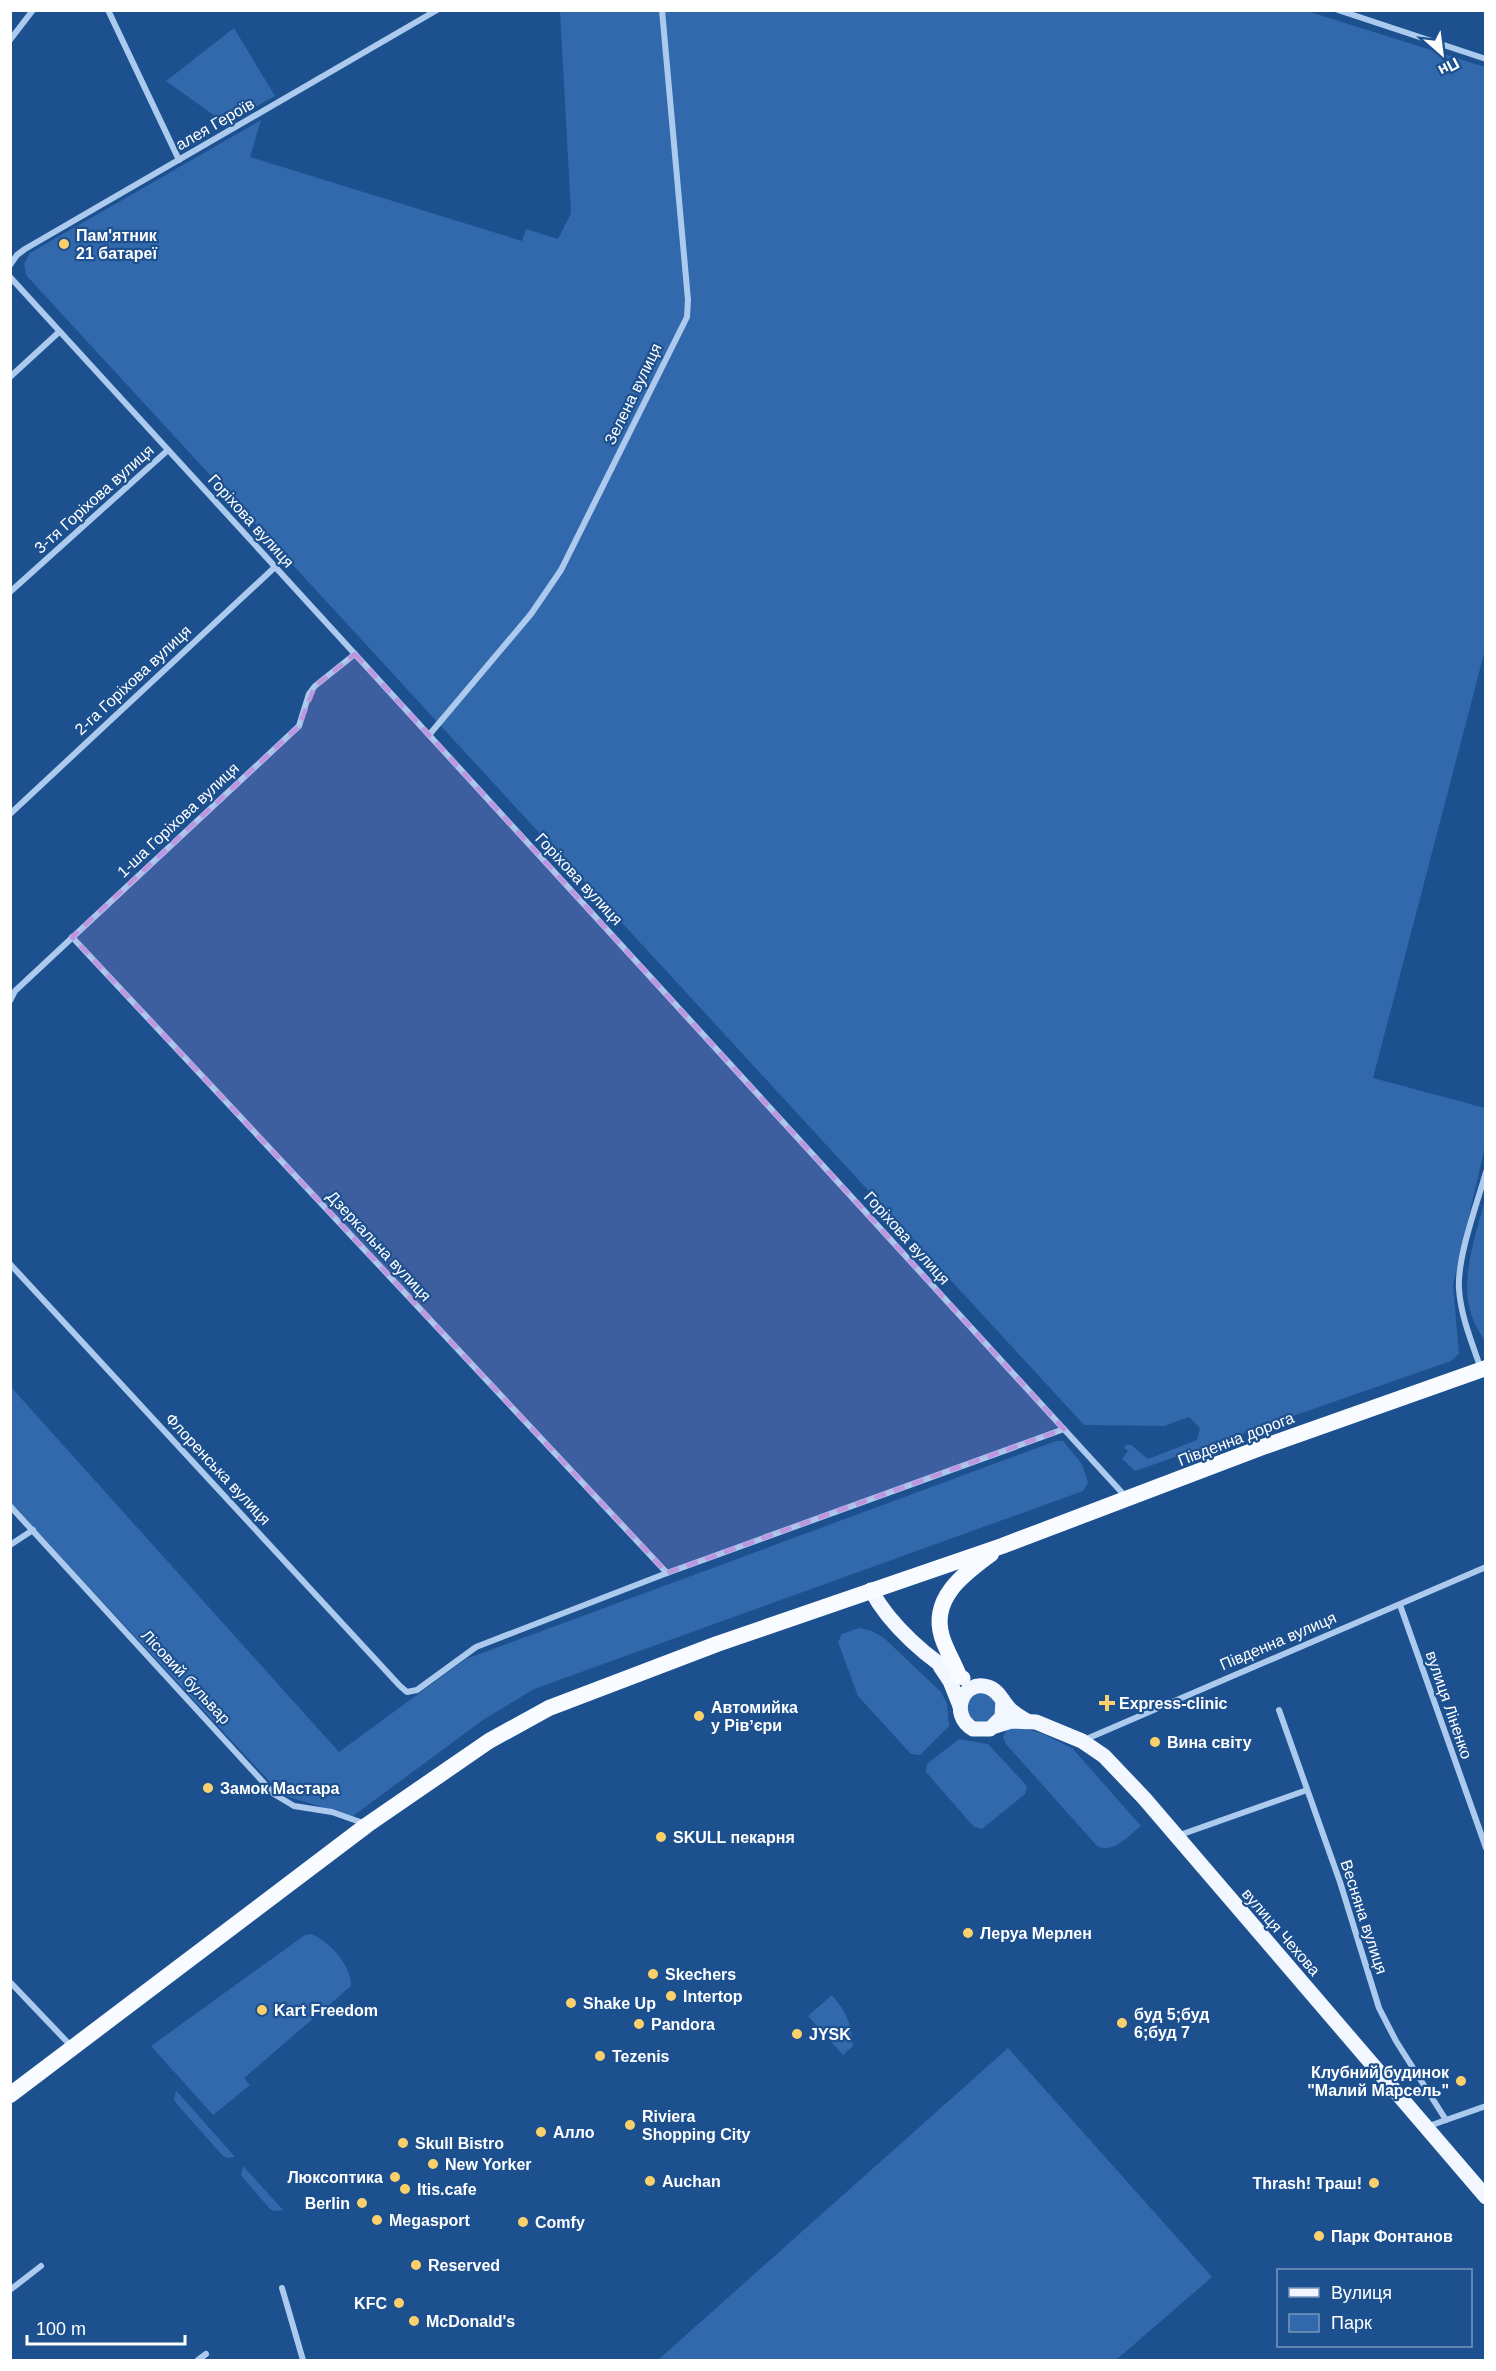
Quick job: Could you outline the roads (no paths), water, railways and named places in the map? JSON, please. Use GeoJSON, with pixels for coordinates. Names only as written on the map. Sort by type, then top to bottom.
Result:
{"type":"FeatureCollection","features":[{"type":"Feature","properties":{"kind":"highway","name":"Південна дорога"},"geometry":{"type":"LineString","coordinates":[[10,2095],[367,1825],[489,1741],[549,1708],[662,1664],[1002,1546],[1260,1448],[1483,1369]]}},
{"type":"Feature","properties":{"kind":"highway"},"geometry":{"type":"LineString","coordinates":[[960,1676],[942,1637],[939,1621],[941,1608],[955,1583],[1002,1546]]}},
{"type":"Feature","properties":{"kind":"main road"},"geometry":{"type":"LineString","coordinates":[[871,1590],[884,1612],[934,1659],[960,1676],[996,1691],[1003,1700],[1002,1717],[995,1726],[984,1730],[973,1729],[961,1717],[960,1706],[950,1681],[934,1659]]}},
{"type":"Feature","properties":{"kind":"main road"},"geometry":{"type":"LineString","coordinates":[[960,1706],[966,1692],[975,1687],[986,1686]]}},
{"type":"Feature","properties":{"kind":"main road","name":"вулиця Чехова"},"geometry":{"type":"LineString","coordinates":[[1003,1700],[1013,1712],[1027,1721]]}},
{"type":"Feature","properties":{"kind":"main road","name":"вулиця Чехова"},"geometry":{"type":"LineString","coordinates":[[995,1726],[1011,1721],[1036,1722],[1082,1741],[1104,1756],[1176,1836],[1485,2197]]}},
{"type":"Feature","properties":{"kind":"street"},"geometry":{"type":"LineString","coordinates":[[10,40],[33,10]]}},
{"type":"Feature","properties":{"kind":"street"},"geometry":{"type":"LineString","coordinates":[[108,10],[179,160]]}},
{"type":"Feature","properties":{"kind":"street","name":"алея Героїв"},"geometry":{"type":"LineString","coordinates":[[10,265],[25,249],[437,10]]}},
{"type":"Feature","properties":{"kind":"street","name":"Зелена вулиця"},"geometry":{"type":"LineString","coordinates":[[429,735],[531,614],[561,570],[687,317],[688,300],[662,10]]}},
{"type":"Feature","properties":{"kind":"street"},"geometry":{"type":"LineString","coordinates":[[1338,10],[1485,59]]}},
{"type":"Feature","properties":{"kind":"street","name":"Горіхова вулиця"},"geometry":{"type":"LineString","coordinates":[[10,277],[1129,1499]]}},
{"type":"Feature","properties":{"kind":"street"},"geometry":{"type":"LineString","coordinates":[[10,377],[60,332]]}},
{"type":"Feature","properties":{"kind":"street","name":"3-тя Горіхова вулиця"},"geometry":{"type":"LineString","coordinates":[[10,592],[168,450]]}},
{"type":"Feature","properties":{"kind":"street","name":"2-га Горіхова вулиця"},"geometry":{"type":"LineString","coordinates":[[10,814],[275,567]]}},
{"type":"Feature","properties":{"kind":"street","name":"1-ша Горіхова вулиця"},"geometry":{"type":"LineString","coordinates":[[10,1001],[13,988],[72,937],[299,726],[309,694],[315,686],[354,654]]}},
{"type":"Feature","properties":{"kind":"street","name":"Дзеркальна вулиця"},"geometry":{"type":"LineString","coordinates":[[72,937],[667,1573]]}},
{"type":"Feature","properties":{"kind":"street"},"geometry":{"type":"LineString","coordinates":[[1483,1369],[1465,1323],[1459,1287],[1463,1257],[1485,1172]]}},
{"type":"Feature","properties":{"kind":"street","name":"Флоренська вулиця"},"geometry":{"type":"LineString","coordinates":[[10,1264],[407,1692],[417,1690],[476,1647],[667,1573]]}},
{"type":"Feature","properties":{"kind":"street"},"geometry":{"type":"LineString","coordinates":[[667,1573],[1064,1428]]}},
{"type":"Feature","properties":{"kind":"street","name":"Лісовий бульвар"},"geometry":{"type":"LineString","coordinates":[[10,1506],[274,1794],[294,1806],[332,1812],[367,1825]]}},
{"type":"Feature","properties":{"kind":"street"},"geometry":{"type":"LineString","coordinates":[[10,1545],[33,1530]]}},
{"type":"Feature","properties":{"kind":"street","name":"Південна вулиця"},"geometry":{"type":"LineString","coordinates":[[1082,1741],[1485,1567]]}},
{"type":"Feature","properties":{"kind":"street","name":"вулиця Ліненко"},"geometry":{"type":"LineString","coordinates":[[1400,1605],[1485,1848]]}},
{"type":"Feature","properties":{"kind":"street","name":"Весняна вулиця"},"geometry":{"type":"LineString","coordinates":[[1279,1710],[1340,1882],[1379,2008],[1396,2041],[1446,2120]]}},
{"type":"Feature","properties":{"kind":"street"},"geometry":{"type":"LineString","coordinates":[[1176,1836],[1306,1790]]}},
{"type":"Feature","properties":{"kind":"street"},"geometry":{"type":"LineString","coordinates":[[10,1982],[72,2048]]}},
{"type":"Feature","properties":{"kind":"street"},"geometry":{"type":"LineString","coordinates":[[1426,2127],[1485,2106]]}},
{"type":"Feature","properties":{"kind":"street"},"geometry":{"type":"LineString","coordinates":[[10,2290],[41,2266]]}},
{"type":"Feature","properties":{"kind":"street"},"geometry":{"type":"LineString","coordinates":[[282,2288],[303,2361]]}},
{"type":"Feature","properties":{"kind":"street"},"geometry":{"type":"LineString","coordinates":[[198,2361],[206,2354]]}},
{"type":"Feature","properties":{"kind":"place","name":"Пам'ятник 21 батареї"},"geometry":{"type":"Point","coordinates":[64,244]}},
{"type":"Feature","properties":{"kind":"place","name":"Express-clinic"},"geometry":{"type":"Point","coordinates":[1107,1703]}},
{"type":"Feature","properties":{"kind":"place","name":"Автомийка у Рівʼєри"},"geometry":{"type":"Point","coordinates":[699,1716]}},
{"type":"Feature","properties":{"kind":"place","name":"Вина світу"},"geometry":{"type":"Point","coordinates":[1155,1742]}},
{"type":"Feature","properties":{"kind":"place","name":"Замок Мастара"},"geometry":{"type":"Point","coordinates":[208,1788]}},
{"type":"Feature","properties":{"kind":"place","name":"SKULL пекарня"},"geometry":{"type":"Point","coordinates":[661,1837]}},
{"type":"Feature","properties":{"kind":"place","name":"Леруа Мерлен"},"geometry":{"type":"Point","coordinates":[968,1933]}},
{"type":"Feature","properties":{"kind":"place","name":"Skechers"},"geometry":{"type":"Point","coordinates":[653,1974]}},
{"type":"Feature","properties":{"kind":"place","name":"Intertop"},"geometry":{"type":"Point","coordinates":[671,1996]}},
{"type":"Feature","properties":{"kind":"place","name":"Shake Up"},"geometry":{"type":"Point","coordinates":[571,2003]}},
{"type":"Feature","properties":{"kind":"place","name":"Kart Freedom"},"geometry":{"type":"Point","coordinates":[262,2010]}},
{"type":"Feature","properties":{"kind":"place","name":"буд 5;буд 6;буд 7"},"geometry":{"type":"Point","coordinates":[1122,2023]}},
{"type":"Feature","properties":{"kind":"place","name":"Pandora"},"geometry":{"type":"Point","coordinates":[639,2024]}},
{"type":"Feature","properties":{"kind":"place","name":"JYSK"},"geometry":{"type":"Point","coordinates":[797,2034]}},
{"type":"Feature","properties":{"kind":"place","name":"Tezenis"},"geometry":{"type":"Point","coordinates":[600,2056]}},
{"type":"Feature","properties":{"kind":"place","name":"Клубний будинок \"Малий Марсель\""},"geometry":{"type":"Point","coordinates":[1461,2081]}},
{"type":"Feature","properties":{"kind":"place","name":"Riviera Shopping City"},"geometry":{"type":"Point","coordinates":[630,2125]}},
{"type":"Feature","properties":{"kind":"place","name":"Алло"},"geometry":{"type":"Point","coordinates":[541,2132]}},
{"type":"Feature","properties":{"kind":"place","name":"Skull Bistro"},"geometry":{"type":"Point","coordinates":[403,2143]}},
{"type":"Feature","properties":{"kind":"place","name":"New Yorker"},"geometry":{"type":"Point","coordinates":[433,2164]}},
{"type":"Feature","properties":{"kind":"place","name":"Люксоптика"},"geometry":{"type":"Point","coordinates":[395,2177]}},
{"type":"Feature","properties":{"kind":"place","name":"Auchan"},"geometry":{"type":"Point","coordinates":[650,2181]}},
{"type":"Feature","properties":{"kind":"place","name":"Thrash! Траш!"},"geometry":{"type":"Point","coordinates":[1374,2183]}},
{"type":"Feature","properties":{"kind":"place","name":"Itis.cafe"},"geometry":{"type":"Point","coordinates":[405,2189]}},
{"type":"Feature","properties":{"kind":"place","name":"Berlin"},"geometry":{"type":"Point","coordinates":[362,2203]}},
{"type":"Feature","properties":{"kind":"place","name":"Megasport"},"geometry":{"type":"Point","coordinates":[377,2220]}},
{"type":"Feature","properties":{"kind":"place","name":"Comfy"},"geometry":{"type":"Point","coordinates":[523,2222]}},
{"type":"Feature","properties":{"kind":"place","name":"Парк Фонтанов"},"geometry":{"type":"Point","coordinates":[1319,2236]}},
{"type":"Feature","properties":{"kind":"place","name":"Reserved"},"geometry":{"type":"Point","coordinates":[416,2265]}},
{"type":"Feature","properties":{"kind":"place","name":"KFC"},"geometry":{"type":"Point","coordinates":[399,2303]}},
{"type":"Feature","properties":{"kind":"place","name":"McDonald's"},"geometry":{"type":"Point","coordinates":[414,2321]}}]}
